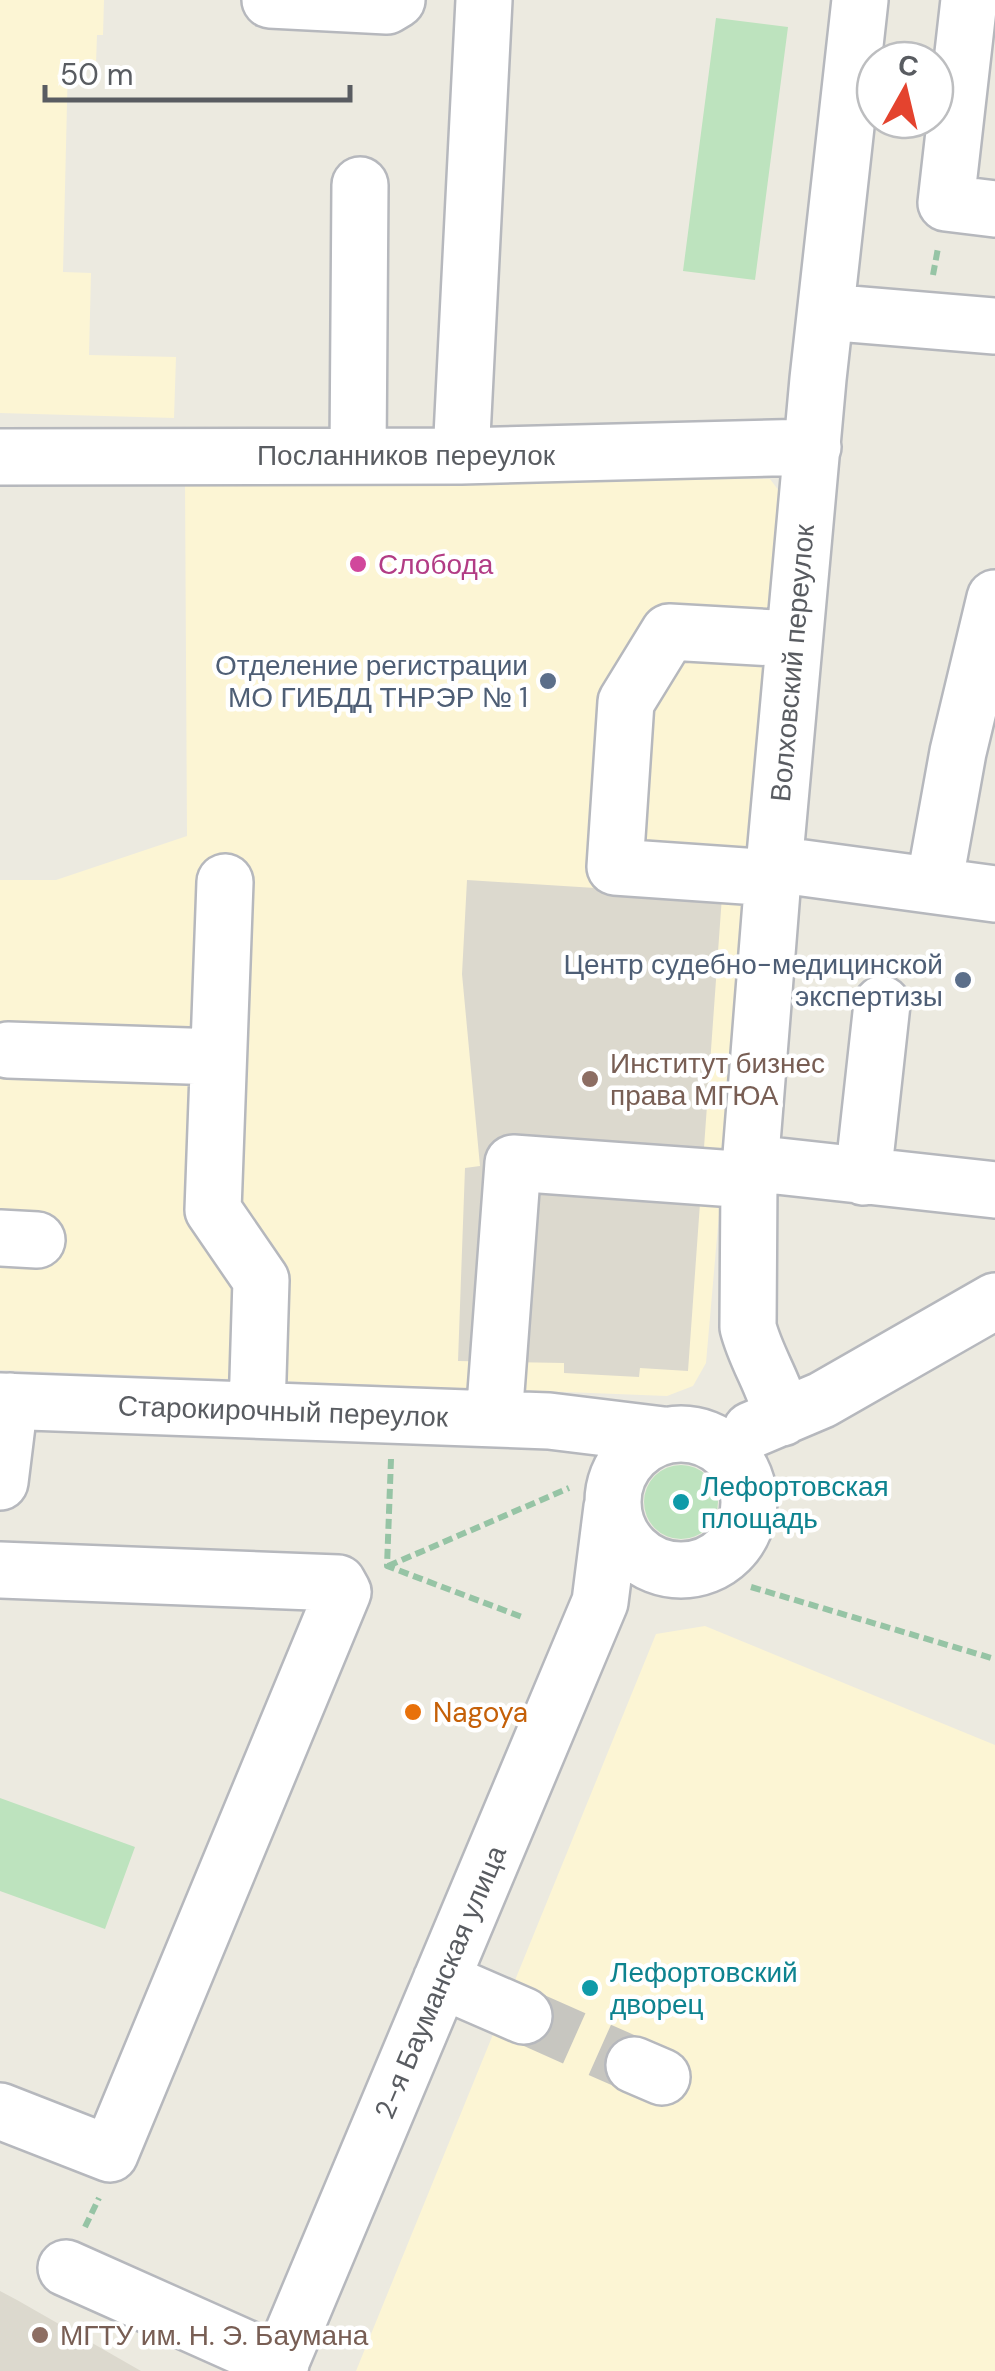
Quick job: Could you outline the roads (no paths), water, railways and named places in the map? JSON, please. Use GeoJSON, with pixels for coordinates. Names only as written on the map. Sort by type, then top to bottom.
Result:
{"type":"FeatureCollection","features":[{"type":"Feature","properties":{"kind":"street"},"geometry":{"type":"LineString","coordinates":[[270,0],[387,6],[397,0]]}},
{"type":"Feature","properties":{"kind":"street"},"geometry":{"type":"LineString","coordinates":[[460,456],[484,0]]}},
{"type":"Feature","properties":{"kind":"street","name":"Волховский переулок"},"geometry":{"type":"LineString","coordinates":[[802,1409],[778,1402],[754,1351],[748,1327],[750,1172],[793,640],[860,0]]}},
{"type":"Feature","properties":{"kind":"street"},"geometry":{"type":"LineString","coordinates":[[970,0],[971,206]]}},
{"type":"Feature","properties":{"kind":"street"},"geometry":{"type":"LineString","coordinates":[[358,456],[360,186]]}},
{"type":"Feature","properties":{"kind":"street"},"geometry":{"type":"LineString","coordinates":[[826,312],[995,326]]}},
{"type":"Feature","properties":{"kind":"street","name":"Посланников переулок"},"geometry":{"type":"LineString","coordinates":[[0,457],[460,456],[813,447]]}},
{"type":"Feature","properties":{"kind":"street"},"geometry":{"type":"LineString","coordinates":[[934,885],[976,755],[995,598]]}},
{"type":"Feature","properties":{"kind":"street"},"geometry":{"type":"LineString","coordinates":[[793,640],[669,632],[626,702],[615,867],[774,871],[995,894]]}},
{"type":"Feature","properties":{"kind":"street"},"geometry":{"type":"LineString","coordinates":[[225,882],[213,1210],[261,1280],[256,1410]]}},
{"type":"Feature","properties":{"kind":"street"},"geometry":{"type":"LineString","coordinates":[[864,1176],[882,1004]]}},
{"type":"Feature","properties":{"kind":"street"},"geometry":{"type":"LineString","coordinates":[[8,1050],[218,1057]]}},
{"type":"Feature","properties":{"kind":"street"},"geometry":{"type":"LineString","coordinates":[[494,1419],[513,1163],[864,1176],[995,1190]]}},
{"type":"Feature","properties":{"kind":"street"},"geometry":{"type":"LineString","coordinates":[[600,1492],[642,1445],[766,1426],[995,1300]]}},
{"type":"Feature","properties":{"kind":"street"},"geometry":{"type":"LineString","coordinates":[[0,1482],[5,1401]]}},
{"type":"Feature","properties":{"kind":"street","name":"Старокирочный переулок"},"geometry":{"type":"LineString","coordinates":[[5,1401],[494,1419],[687,1438]]}},
{"type":"Feature","properties":{"kind":"street"},"geometry":{"type":"LineString","coordinates":[[566,1424],[592,1440],[607,1459],[600,1492],[628,1546],[643,1559],[684,1570],[705,1566],[723,1556],[738,1540],[802,1409]]}},
{"type":"Feature","properties":{"kind":"street"},"geometry":{"type":"LineString","coordinates":[[687,1438],[730,1454],[743,1473],[749,1496],[747,1520]]}},
{"type":"Feature","properties":{"kind":"street","name":"2-я Бауманская улица"},"geometry":{"type":"LineString","coordinates":[[279,2367],[604,1593],[600,1492]]}},
{"type":"Feature","properties":{"kind":"street"},"geometry":{"type":"LineString","coordinates":[[604,1593],[621,1579],[662,1567]]}},
{"type":"Feature","properties":{"kind":"street"},"geometry":{"type":"LineString","coordinates":[[0,1570],[338,1583],[343,1592],[110,2154],[0,2111]]}},
{"type":"Feature","properties":{"kind":"street"},"geometry":{"type":"LineString","coordinates":[[441,1980],[524,2016]]}},
{"type":"Feature","properties":{"kind":"street"},"geometry":{"type":"LineString","coordinates":[[66,2268],[279,2367]]}},
{"type":"Feature","properties":{"kind":"tunnel"},"geometry":{"type":"LineString","coordinates":[[524,2016],[634,2065]]}},
{"type":"Feature","properties":{"kind":"place","name":"Слобода"},"geometry":{"type":"Point","coordinates":[358,564]}},
{"type":"Feature","properties":{"kind":"place","name":"Отделение регистрации МО ГИБДД ТНРЭР № 1"},"geometry":{"type":"Point","coordinates":[548,681]}},
{"type":"Feature","properties":{"kind":"place","name":"Центр судебно-медицинской экспертизы"},"geometry":{"type":"Point","coordinates":[963,980]}},
{"type":"Feature","properties":{"kind":"place","name":"Институт бизнес права МГЮА"},"geometry":{"type":"Point","coordinates":[590,1079]}},
{"type":"Feature","properties":{"kind":"place","name":"Лефортовская площадь"},"geometry":{"type":"Point","coordinates":[681,1502]}},
{"type":"Feature","properties":{"kind":"place","name":"Nagoya"},"geometry":{"type":"Point","coordinates":[413,1712]}},
{"type":"Feature","properties":{"kind":"place","name":"Лефортовский дворец"},"geometry":{"type":"Point","coordinates":[590,1988]}},
{"type":"Feature","properties":{"kind":"place","name":"МГТУ им. Н. Э. Баумана"},"geometry":{"type":"Point","coordinates":[40,2335]}}]}
